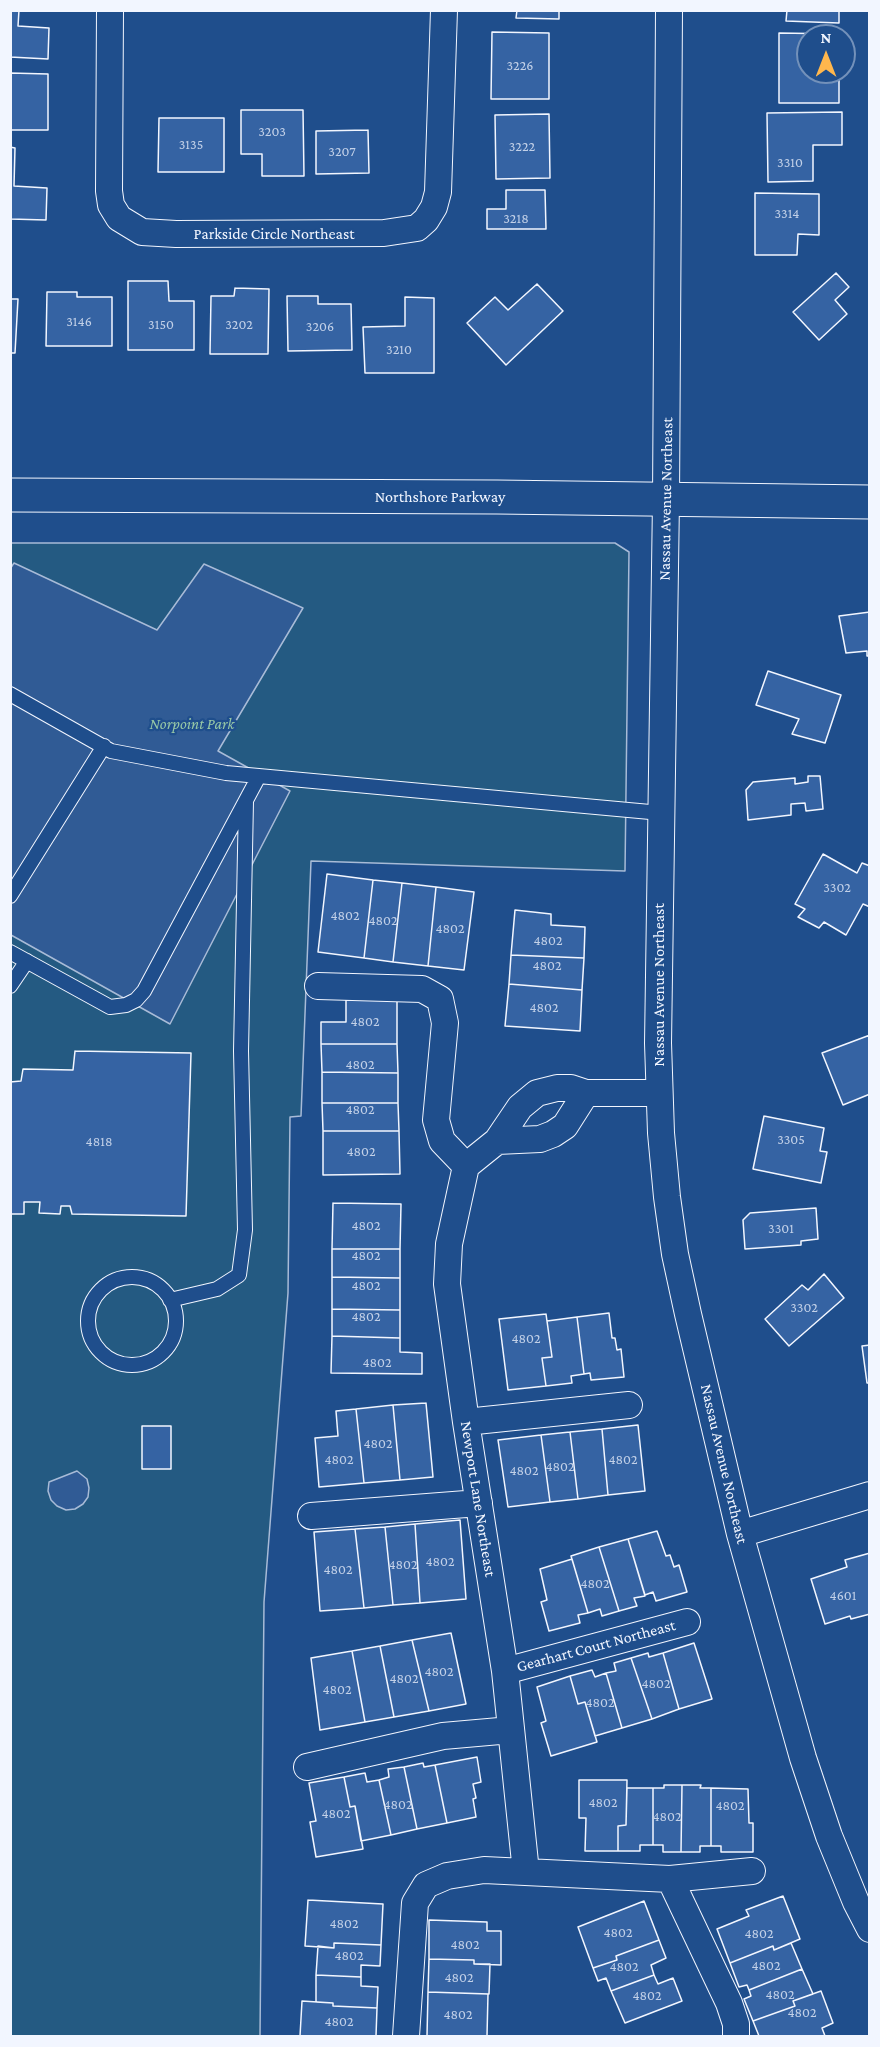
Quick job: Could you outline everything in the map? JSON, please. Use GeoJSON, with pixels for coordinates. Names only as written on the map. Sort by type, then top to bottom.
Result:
{"type":"FeatureCollection","features":[{"type":"Feature","properties":{"kind":"street","name":"Parkside Circle Northeast"},"geometry":{"type":"LineString","coordinates":[[110,10],[109,191],[111,206],[119,218],[142,232],[176,234],[384,233],[417,228],[426,220],[434,207],[438,192],[444,10]]}},
{"type":"Feature","properties":{"kind":"street","name":"Nassau Avenue Northeast"},"geometry":{"type":"LineString","coordinates":[[669,10],[659,1094],[667,1197],[675,1254],[740,1534],[803,1758],[829,1836],[856,1902],[870,1929]]}},
{"type":"Feature","properties":{"kind":"street","name":"Northshore Parkway"},"geometry":{"type":"LineString","coordinates":[[10,495],[498,497],[870,502]]}},
{"type":"Feature","properties":{"kind":"street"},"geometry":{"type":"LineString","coordinates":[[318,986],[422,989],[440,999],[445,1023],[436,1120],[442,1141],[466,1166],[498,1141],[520,1107],[537,1094],[557,1088],[571,1088],[586,1094],[659,1094]]}},
{"type":"Feature","properties":{"kind":"street"},"geometry":{"type":"LineString","coordinates":[[498,1141],[540,1139],[553,1134],[565,1126],[586,1094]]}},
{"type":"Feature","properties":{"kind":"street","name":"Newport Lane Northeast"},"geometry":{"type":"LineString","coordinates":[[466,1166],[448,1244],[447,1284],[505,1671],[526,1872]]}},
{"type":"Feature","properties":{"kind":"street"},"geometry":{"type":"LineString","coordinates":[[466,1422],[628,1406]]}},
{"type":"Feature","properties":{"kind":"street"},"geometry":{"type":"LineString","coordinates":[[740,1534],[870,1495]]}},
{"type":"Feature","properties":{"kind":"street"},"geometry":{"type":"LineString","coordinates":[[311,1516],[479,1503]]}},
{"type":"Feature","properties":{"kind":"street","name":"Gearhart Court Northeast"},"geometry":{"type":"LineString","coordinates":[[505,1671],[687,1622]]}},
{"type":"Feature","properties":{"kind":"street"},"geometry":{"type":"LineString","coordinates":[[307,1767],[443,1736],[511,1730]]}},
{"type":"Feature","properties":{"kind":"street"},"geometry":{"type":"LineString","coordinates":[[406,2037],[415,1903],[426,1886],[447,1876],[484,1870],[670,1879],[752,1871]]}},
{"type":"Feature","properties":{"kind":"street"},"geometry":{"type":"LineString","coordinates":[[670,1879],[729,2003],[736,2025],[736,2037]]}},
{"type":"Feature","properties":{"kind":"lane"},"geometry":{"type":"LineString","coordinates":[[10,694],[111,751],[226,773],[661,813]]}},
{"type":"Feature","properties":{"kind":"lane"},"geometry":{"type":"LineString","coordinates":[[10,896],[104,746]]}},
{"type":"Feature","properties":{"kind":"lane"},"geometry":{"type":"LineString","coordinates":[[10,952],[110,1006],[126,1005],[136,1000],[144,991],[259,776]]}},
{"type":"Feature","properties":{"kind":"lane"},"geometry":{"type":"LineString","coordinates":[[170,1300],[217,1289],[239,1275],[245,1230],[241,1052],[246,801]]}},
{"type":"Feature","properties":{"kind":"lane"},"geometry":{"type":"LineString","coordinates":[[10,986],[27,961]]}},
{"type":"Feature","properties":{"kind":"lane"},"geometry":{"type":"LineString","coordinates":[[135,1277],[149,1280],[161,1288],[170,1300],[175,1313],[176,1328],[171,1342],[150,1362],[135,1365],[121,1364],[108,1358],[97,1348],[90,1335],[88,1320],[90,1306],[97,1294],[108,1284],[121,1278],[135,1277]]}},
{"type":"Feature","properties":{"kind":"green space","name":"Norpoint Park"},"geometry":{"type":"Polygon","coordinates":[[[10,543],[615,543],[629,552],[625,871],[311,861],[301,1116],[290,1117],[288,1293],[264,1602],[260,2036],[11,2036],[10,543]]]}},
{"type":"Feature","properties":{"kind":"shaded area"},"geometry":{"type":"Polygon","coordinates":[[[14,563],[157,630],[204,564],[303,608],[218,751],[290,791],[170,1024],[11,935],[10,569],[14,563]]]}},
{"type":"Feature","properties":{"kind":"shaded area"},"geometry":{"type":"Polygon","coordinates":[[[77,1471],[87,1479],[88,1497],[75,1509],[66,1510],[51,1500],[48,1491],[49,1482],[77,1471]]]}},
{"type":"Feature","properties":{"kind":"building"},"geometry":{"type":"Polygon","coordinates":[[[10,10],[19,10],[18,26],[49,28],[48,59],[10,57],[10,10]]]}},
{"type":"Feature","properties":{"kind":"building"},"geometry":{"type":"Polygon","coordinates":[[[517,10],[559,10],[559,19],[516,18],[517,10]]]}},
{"type":"Feature","properties":{"kind":"building"},"geometry":{"type":"Polygon","coordinates":[[[787,10],[839,10],[839,23],[786,21],[787,10]]]}},
{"type":"Feature","properties":{"kind":"building"},"geometry":{"type":"Polygon","coordinates":[[[492,32],[549,33],[549,99],[491,99],[492,32]]]}},
{"type":"Feature","properties":{"kind":"building"},"geometry":{"type":"Polygon","coordinates":[[[779,33],[796,33],[796,84],[839,84],[839,103],[779,103],[779,33]]]}},
{"type":"Feature","properties":{"kind":"building"},"geometry":{"type":"Polygon","coordinates":[[[10,73],[48,74],[48,130],[10,130],[10,73]]]}},
{"type":"Feature","properties":{"kind":"building"},"geometry":{"type":"Polygon","coordinates":[[[241,110],[303,110],[304,176],[262,176],[262,154],[241,154],[241,110]]]}},
{"type":"Feature","properties":{"kind":"building"},"geometry":{"type":"Polygon","coordinates":[[[842,112],[842,145],[813,145],[813,181],[768,182],[767,113],[842,112]]]}},
{"type":"Feature","properties":{"kind":"building"},"geometry":{"type":"Polygon","coordinates":[[[549,114],[550,178],[496,179],[495,115],[549,114]]]}},
{"type":"Feature","properties":{"kind":"building"},"geometry":{"type":"Polygon","coordinates":[[[159,118],[224,118],[224,172],[158,172],[159,118]]]}},
{"type":"Feature","properties":{"kind":"building"},"geometry":{"type":"Polygon","coordinates":[[[368,130],[369,173],[316,174],[316,131],[368,130]]]}},
{"type":"Feature","properties":{"kind":"building"},"geometry":{"type":"Polygon","coordinates":[[[10,147],[15,148],[14,186],[47,188],[46,220],[10,219],[10,147]]]}},
{"type":"Feature","properties":{"kind":"building"},"geometry":{"type":"Polygon","coordinates":[[[506,190],[545,190],[546,229],[487,229],[487,209],[506,209],[506,190]]]}},
{"type":"Feature","properties":{"kind":"building"},"geometry":{"type":"Polygon","coordinates":[[[755,193],[819,194],[819,235],[798,234],[797,255],[755,255],[755,193]]]}},
{"type":"Feature","properties":{"kind":"building"},"geometry":{"type":"Polygon","coordinates":[[[836,273],[849,287],[835,300],[847,314],[819,340],[793,312],[836,273]]]}},
{"type":"Feature","properties":{"kind":"building"},"geometry":{"type":"Polygon","coordinates":[[[128,281],[168,281],[169,301],[194,301],[194,350],[128,350],[128,281]]]}},
{"type":"Feature","properties":{"kind":"building"},"geometry":{"type":"Polygon","coordinates":[[[537,284],[563,311],[506,365],[467,323],[495,297],[508,310],[537,284]]]}},
{"type":"Feature","properties":{"kind":"building"},"geometry":{"type":"Polygon","coordinates":[[[235,288],[269,289],[268,354],[210,354],[211,296],[234,296],[235,288]]]}},
{"type":"Feature","properties":{"kind":"building"},"geometry":{"type":"Polygon","coordinates":[[[47,292],[77,292],[77,297],[112,297],[112,346],[46,346],[47,292]]]}},
{"type":"Feature","properties":{"kind":"building"},"geometry":{"type":"Polygon","coordinates":[[[287,296],[318,296],[318,304],[351,304],[352,350],[288,351],[287,296]]]}},
{"type":"Feature","properties":{"kind":"building"},"geometry":{"type":"Polygon","coordinates":[[[405,297],[434,298],[434,373],[365,373],[363,327],[405,326],[405,297]]]}},
{"type":"Feature","properties":{"kind":"building"},"geometry":{"type":"Polygon","coordinates":[[[10,299],[18,299],[15,353],[10,353],[10,299]]]}},
{"type":"Feature","properties":{"kind":"building"},"geometry":{"type":"Polygon","coordinates":[[[870,612],[870,656],[867,656],[867,651],[846,653],[839,616],[870,612]]]}},
{"type":"Feature","properties":{"kind":"building"},"geometry":{"type":"Polygon","coordinates":[[[768,671],[841,695],[825,743],[792,734],[799,719],[756,705],[768,671]]]}},
{"type":"Feature","properties":{"kind":"building"},"geometry":{"type":"Polygon","coordinates":[[[808,776],[820,776],[823,809],[806,811],[805,803],[791,804],[791,815],[748,820],[746,790],[753,782],[795,778],[795,784],[808,782],[808,776]]]}},
{"type":"Feature","properties":{"kind":"building"},"geometry":{"type":"Polygon","coordinates":[[[823,854],[857,873],[862,863],[870,866],[870,907],[863,904],[846,935],[824,922],[819,928],[798,917],[805,909],[795,904],[823,854]]]}},
{"type":"Feature","properties":{"kind":"building"},"geometry":{"type":"Polygon","coordinates":[[[327,874],[373,880],[364,958],[318,952],[327,874]]]}},
{"type":"Feature","properties":{"kind":"building"},"geometry":{"type":"Polygon","coordinates":[[[373,880],[402,883],[393,962],[364,958],[373,880]]]}},
{"type":"Feature","properties":{"kind":"building"},"geometry":{"type":"Polygon","coordinates":[[[402,883],[436,887],[428,966],[393,962],[402,883]]]}},
{"type":"Feature","properties":{"kind":"building"},"geometry":{"type":"Polygon","coordinates":[[[436,887],[474,892],[464,970],[428,966],[436,887]]]}},
{"type":"Feature","properties":{"kind":"building"},"geometry":{"type":"Polygon","coordinates":[[[515,910],[551,914],[551,925],[585,927],[584,958],[511,955],[515,910]]]}},
{"type":"Feature","properties":{"kind":"building"},"geometry":{"type":"Polygon","coordinates":[[[511,955],[584,958],[582,990],[509,984],[511,955]]]}},
{"type":"Feature","properties":{"kind":"building"},"geometry":{"type":"Polygon","coordinates":[[[509,984],[582,990],[580,1031],[505,1026],[509,984]]]}},
{"type":"Feature","properties":{"kind":"building"},"geometry":{"type":"Polygon","coordinates":[[[397,999],[397,1044],[321,1044],[321,1022],[346,1022],[346,1000],[397,999]]]}},
{"type":"Feature","properties":{"kind":"building"},"geometry":{"type":"Polygon","coordinates":[[[870,1035],[870,1094],[843,1105],[822,1053],[870,1035]]]}},
{"type":"Feature","properties":{"kind":"building"},"geometry":{"type":"Polygon","coordinates":[[[321,1044],[397,1044],[398,1073],[322,1072],[321,1044]]]}},
{"type":"Feature","properties":{"kind":"building"},"geometry":{"type":"Polygon","coordinates":[[[75,1051],[191,1053],[186,1216],[72,1214],[70,1206],[61,1206],[60,1214],[39,1213],[40,1202],[24,1202],[24,1214],[10,1214],[10,1082],[21,1081],[23,1069],[73,1070],[75,1051]]]}},
{"type":"Feature","properties":{"kind":"building"},"geometry":{"type":"Polygon","coordinates":[[[322,1072],[398,1073],[398,1103],[322,1103],[322,1072]]]}},
{"type":"Feature","properties":{"kind":"building"},"geometry":{"type":"Polygon","coordinates":[[[322,1103],[398,1103],[399,1131],[323,1131],[322,1103]]]}},
{"type":"Feature","properties":{"kind":"building"},"geometry":{"type":"Polygon","coordinates":[[[764,1116],[824,1128],[820,1151],[827,1152],[821,1183],[753,1169],[764,1116]]]}},
{"type":"Feature","properties":{"kind":"building"},"geometry":{"type":"Polygon","coordinates":[[[323,1131],[399,1131],[400,1174],[323,1175],[323,1131]]]}},
{"type":"Feature","properties":{"kind":"building"},"geometry":{"type":"Polygon","coordinates":[[[333,1203],[401,1204],[400,1249],[332,1249],[333,1203]]]}},
{"type":"Feature","properties":{"kind":"building"},"geometry":{"type":"Polygon","coordinates":[[[816,1208],[818,1239],[801,1241],[801,1245],[745,1249],[743,1220],[750,1213],[816,1208]]]}},
{"type":"Feature","properties":{"kind":"building"},"geometry":{"type":"Polygon","coordinates":[[[332,1249],[400,1249],[400,1278],[332,1277],[332,1249]]]}},
{"type":"Feature","properties":{"kind":"building"},"geometry":{"type":"Polygon","coordinates":[[[824,1274],[844,1298],[789,1346],[765,1319],[802,1285],[808,1290],[824,1274]]]}},
{"type":"Feature","properties":{"kind":"building"},"geometry":{"type":"Polygon","coordinates":[[[332,1277],[400,1278],[400,1310],[332,1309],[332,1277]]]}},
{"type":"Feature","properties":{"kind":"building"},"geometry":{"type":"Polygon","coordinates":[[[332,1309],[400,1310],[400,1338],[332,1336],[332,1309]]]}},
{"type":"Feature","properties":{"kind":"building"},"geometry":{"type":"Polygon","coordinates":[[[609,1313],[612,1338],[615,1338],[617,1350],[621,1349],[624,1377],[591,1380],[590,1373],[584,1374],[577,1317],[609,1313]]]}},
{"type":"Feature","properties":{"kind":"building"},"geometry":{"type":"Polygon","coordinates":[[[546,1314],[552,1357],[542,1358],[546,1386],[508,1390],[499,1319],[546,1314]]]}},
{"type":"Feature","properties":{"kind":"building"},"geometry":{"type":"Polygon","coordinates":[[[577,1317],[584,1374],[571,1376],[572,1383],[546,1386],[542,1358],[552,1357],[547,1321],[577,1317]]]}},
{"type":"Feature","properties":{"kind":"building"},"geometry":{"type":"Polygon","coordinates":[[[332,1336],[400,1338],[400,1352],[422,1353],[422,1374],[331,1373],[332,1336]]]}},
{"type":"Feature","properties":{"kind":"building"},"geometry":{"type":"Polygon","coordinates":[[[870,1345],[870,1383],[867,1383],[862,1346],[870,1345]]]}},
{"type":"Feature","properties":{"kind":"building"},"geometry":{"type":"Polygon","coordinates":[[[426,1403],[433,1477],[400,1480],[393,1405],[426,1403]]]}},
{"type":"Feature","properties":{"kind":"building"},"geometry":{"type":"Polygon","coordinates":[[[393,1405],[400,1480],[364,1483],[356,1409],[393,1405]]]}},
{"type":"Feature","properties":{"kind":"building"},"geometry":{"type":"Polygon","coordinates":[[[356,1409],[364,1483],[319,1487],[315,1438],[338,1436],[336,1411],[356,1409]]]}},
{"type":"Feature","properties":{"kind":"building"},"geometry":{"type":"Polygon","coordinates":[[[638,1425],[645,1491],[608,1495],[602,1429],[638,1425]]]}},
{"type":"Feature","properties":{"kind":"building"},"geometry":{"type":"Polygon","coordinates":[[[142,1426],[171,1426],[171,1469],[142,1469],[142,1426]]]}},
{"type":"Feature","properties":{"kind":"building"},"geometry":{"type":"Polygon","coordinates":[[[602,1429],[608,1495],[578,1499],[570,1432],[602,1429]]]}},
{"type":"Feature","properties":{"kind":"building"},"geometry":{"type":"Polygon","coordinates":[[[570,1432],[578,1499],[550,1502],[541,1435],[570,1432]]]}},
{"type":"Feature","properties":{"kind":"building"},"geometry":{"type":"Polygon","coordinates":[[[541,1435],[550,1502],[508,1507],[498,1440],[541,1435]]]}},
{"type":"Feature","properties":{"kind":"building"},"geometry":{"type":"Polygon","coordinates":[[[460,1520],[466,1599],[420,1603],[415,1524],[460,1520]]]}},
{"type":"Feature","properties":{"kind":"building"},"geometry":{"type":"Polygon","coordinates":[[[415,1524],[420,1603],[393,1605],[385,1527],[415,1524]]]}},
{"type":"Feature","properties":{"kind":"building"},"geometry":{"type":"Polygon","coordinates":[[[385,1527],[393,1605],[364,1608],[355,1529],[385,1527]]]}},
{"type":"Feature","properties":{"kind":"building"},"geometry":{"type":"Polygon","coordinates":[[[355,1529],[364,1608],[320,1611],[314,1532],[355,1529]]]}},
{"type":"Feature","properties":{"kind":"building"},"geometry":{"type":"Polygon","coordinates":[[[657,1531],[666,1556],[670,1555],[674,1567],[679,1565],[687,1592],[656,1601],[653,1592],[645,1595],[628,1539],[657,1531]]]}},
{"type":"Feature","properties":{"kind":"building"},"geometry":{"type":"Polygon","coordinates":[[[628,1539],[645,1596],[634,1598],[637,1606],[619,1611],[599,1547],[628,1539]]]}},
{"type":"Feature","properties":{"kind":"building"},"geometry":{"type":"Polygon","coordinates":[[[599,1547],[619,1611],[602,1616],[600,1609],[588,1613],[571,1556],[599,1547]]]}},
{"type":"Feature","properties":{"kind":"building"},"geometry":{"type":"Polygon","coordinates":[[[870,1553],[870,1614],[851,1619],[850,1616],[825,1624],[811,1579],[847,1567],[845,1560],[870,1553]]]}},
{"type":"Feature","properties":{"kind":"building"},"geometry":{"type":"Polygon","coordinates":[[[572,1559],[588,1613],[578,1615],[580,1623],[549,1631],[541,1602],[547,1600],[540,1569],[572,1559]]]}},
{"type":"Feature","properties":{"kind":"building"},"geometry":{"type":"Polygon","coordinates":[[[451,1633],[466,1704],[429,1711],[412,1640],[451,1633]]]}},
{"type":"Feature","properties":{"kind":"building"},"geometry":{"type":"Polygon","coordinates":[[[412,1640],[429,1711],[394,1717],[380,1646],[412,1640]]]}},
{"type":"Feature","properties":{"kind":"building"},"geometry":{"type":"Polygon","coordinates":[[[694,1643],[712,1699],[679,1709],[663,1653],[694,1643]]]}},
{"type":"Feature","properties":{"kind":"building"},"geometry":{"type":"Polygon","coordinates":[[[380,1646],[394,1717],[365,1722],[352,1651],[380,1646]]]}},
{"type":"Feature","properties":{"kind":"building"},"geometry":{"type":"Polygon","coordinates":[[[352,1651],[365,1722],[320,1730],[311,1658],[352,1651]]]}},
{"type":"Feature","properties":{"kind":"building"},"geometry":{"type":"Polygon","coordinates":[[[648,1653],[649,1657],[663,1653],[679,1709],[652,1719],[631,1658],[648,1653]]]}},
{"type":"Feature","properties":{"kind":"building"},"geometry":{"type":"Polygon","coordinates":[[[631,1658],[652,1719],[622,1728],[606,1673],[616,1671],[614,1663],[631,1658]]]}},
{"type":"Feature","properties":{"kind":"building"},"geometry":{"type":"Polygon","coordinates":[[[592,1670],[595,1677],[606,1673],[622,1728],[595,1736],[585,1702],[578,1704],[570,1676],[592,1670]]]}},
{"type":"Feature","properties":{"kind":"building"},"geometry":{"type":"Polygon","coordinates":[[[570,1676],[578,1704],[585,1702],[597,1742],[551,1756],[541,1723],[546,1721],[537,1687],[570,1676]]]}},
{"type":"Feature","properties":{"kind":"building"},"geometry":{"type":"Polygon","coordinates":[[[477,1757],[481,1782],[473,1784],[476,1817],[447,1823],[435,1765],[477,1757]]]}},
{"type":"Feature","properties":{"kind":"building"},"geometry":{"type":"Polygon","coordinates":[[[423,1763],[424,1767],[435,1765],[447,1823],[417,1829],[404,1767],[423,1763]]]}},
{"type":"Feature","properties":{"kind":"building"},"geometry":{"type":"Polygon","coordinates":[[[404,1767],[417,1829],[391,1835],[379,1780],[389,1777],[388,1769],[404,1767]]]}},
{"type":"Feature","properties":{"kind":"building"},"geometry":{"type":"Polygon","coordinates":[[[365,1773],[367,1782],[379,1780],[391,1835],[361,1841],[355,1806],[350,1807],[344,1777],[365,1773]]]}},
{"type":"Feature","properties":{"kind":"building"},"geometry":{"type":"Polygon","coordinates":[[[344,1777],[350,1807],[355,1806],[363,1849],[316,1857],[310,1822],[316,1821],[309,1783],[344,1777]]]}},
{"type":"Feature","properties":{"kind":"building"},"geometry":{"type":"Polygon","coordinates":[[[579,1780],[627,1780],[626,1825],[618,1826],[618,1851],[585,1851],[586,1818],[579,1818],[579,1780]]]}},
{"type":"Feature","properties":{"kind":"building"},"geometry":{"type":"Polygon","coordinates":[[[664,1785],[682,1785],[681,1852],[663,1852],[663,1845],[653,1845],[653,1788],[664,1788],[664,1785]]]}},
{"type":"Feature","properties":{"kind":"building"},"geometry":{"type":"Polygon","coordinates":[[[682,1785],[701,1785],[700,1788],[711,1788],[711,1846],[700,1846],[700,1852],[681,1852],[682,1785]]]}},
{"type":"Feature","properties":{"kind":"building"},"geometry":{"type":"Polygon","coordinates":[[[627,1788],[653,1788],[653,1845],[640,1845],[640,1851],[618,1851],[618,1826],[626,1825],[627,1788]]]}},
{"type":"Feature","properties":{"kind":"building"},"geometry":{"type":"Polygon","coordinates":[[[711,1788],[748,1789],[749,1823],[753,1823],[753,1852],[721,1852],[721,1846],[711,1846],[711,1788]]]}},
{"type":"Feature","properties":{"kind":"building"},"geometry":{"type":"Polygon","coordinates":[[[783,1896],[800,1939],[774,1950],[773,1946],[730,1963],[717,1929],[749,1916],[746,1910],[783,1896]]]}},
{"type":"Feature","properties":{"kind":"building"},"geometry":{"type":"Polygon","coordinates":[[[308,1900],[383,1904],[381,1945],[334,1943],[334,1948],[305,1946],[308,1900]]]}},
{"type":"Feature","properties":{"kind":"building"},"geometry":{"type":"Polygon","coordinates":[[[644,1901],[659,1940],[616,1956],[617,1960],[593,1968],[578,1927],[644,1901]]]}},
{"type":"Feature","properties":{"kind":"building"},"geometry":{"type":"Polygon","coordinates":[[[429,1920],[487,1922],[487,1931],[501,1931],[501,1965],[474,1964],[474,1960],[429,1959],[429,1920]]]}},
{"type":"Feature","properties":{"kind":"building"},"geometry":{"type":"Polygon","coordinates":[[[659,1940],[666,1958],[651,1965],[654,1975],[611,1991],[606,1978],[598,1981],[593,1968],[617,1960],[616,1956],[659,1940]]]}},
{"type":"Feature","properties":{"kind":"building"},"geometry":{"type":"Polygon","coordinates":[[[334,1943],[381,1945],[380,1966],[361,1965],[361,1977],[316,1975],[318,1946],[334,1948],[334,1943]]]}},
{"type":"Feature","properties":{"kind":"building"},"geometry":{"type":"Polygon","coordinates":[[[791,1943],[802,1969],[749,1990],[747,1985],[739,1987],[730,1963],[773,1946],[774,1950],[791,1943]]]}},
{"type":"Feature","properties":{"kind":"building"},"geometry":{"type":"Polygon","coordinates":[[[429,1959],[474,1960],[474,1964],[490,1964],[489,1994],[428,1992],[429,1959]]]}},
{"type":"Feature","properties":{"kind":"building"},"geometry":{"type":"Polygon","coordinates":[[[802,1969],[813,1994],[793,2001],[795,2006],[753,2021],[744,1999],[751,1996],[749,1990],[802,1969]]]}},
{"type":"Feature","properties":{"kind":"building"},"geometry":{"type":"Polygon","coordinates":[[[316,1975],[361,1977],[361,1986],[378,1987],[377,2008],[333,2006],[333,2003],[316,2002],[316,1975]]]}},
{"type":"Feature","properties":{"kind":"building"},"geometry":{"type":"Polygon","coordinates":[[[654,1975],[658,1984],[673,1978],[682,2001],[625,2023],[611,1991],[654,1975]]]}},
{"type":"Feature","properties":{"kind":"building"},"geometry":{"type":"Polygon","coordinates":[[[821,1991],[833,2023],[822,2028],[825,2036],[759,2036],[753,2021],[795,2006],[793,2001],[821,1991]]]}},
{"type":"Feature","properties":{"kind":"building"},"geometry":{"type":"Polygon","coordinates":[[[428,1992],[488,1994],[487,2036],[427,2036],[428,1992]]]}},
{"type":"Feature","properties":{"kind":"building"},"geometry":{"type":"Polygon","coordinates":[[[302,2001],[333,2003],[333,2006],[377,2008],[376,2036],[300,2036],[302,2001]]]}}]}
